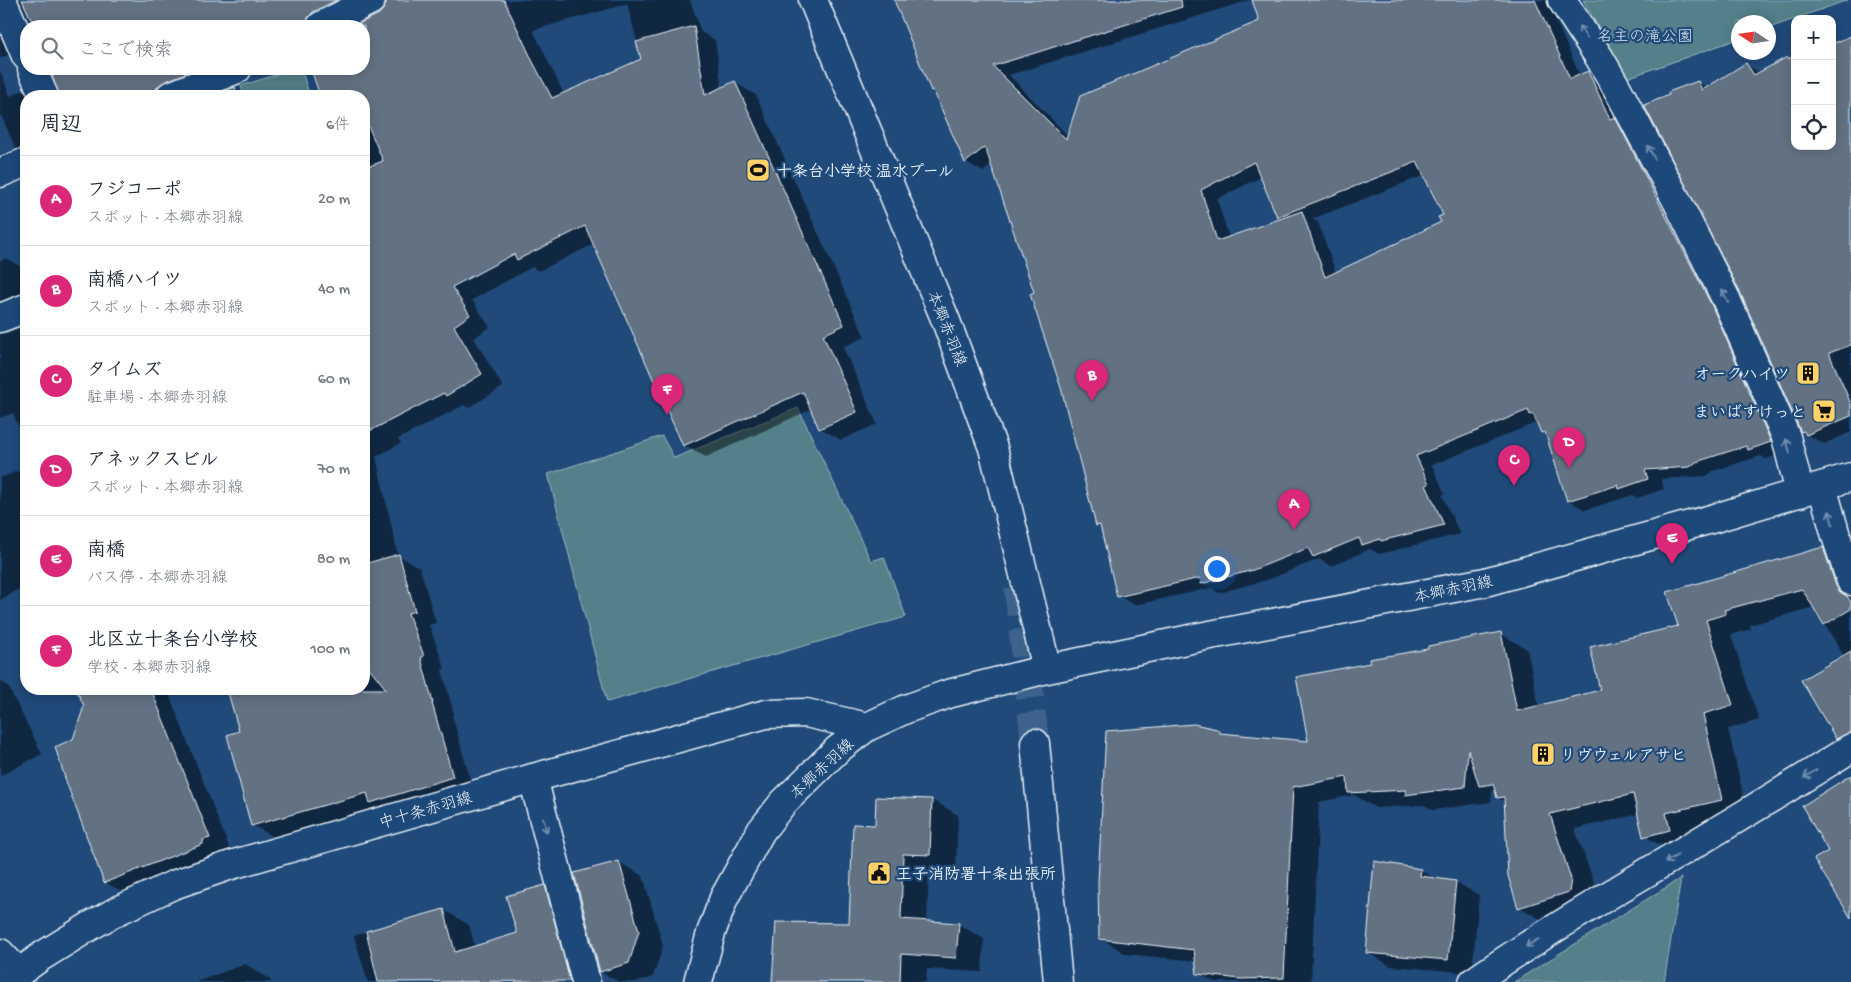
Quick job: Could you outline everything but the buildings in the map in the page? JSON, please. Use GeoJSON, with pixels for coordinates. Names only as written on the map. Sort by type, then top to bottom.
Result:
{"type":"FeatureCollection","features":[{"type":"Feature","properties":{"kind":"main road"},"geometry":{"type":"LineString","coordinates":[[2,0],[20,42]]}},
{"type":"Feature","properties":{"kind":"main road"},"geometry":{"type":"LineString","coordinates":[[333,20],[371,0]]}},
{"type":"Feature","properties":{"kind":"main road","name":"本郷赤羽線"},"geometry":{"type":"LineString","coordinates":[[813,0],[902,198]]}},
{"type":"Feature","properties":{"kind":"main road","name":"本郷赤羽線"},"geometry":{"type":"LineString","coordinates":[[827,0],[902,198],[992,448],[1035,613],[1047,669]]}},
{"type":"Feature","properties":{"kind":"main road"},"geometry":{"type":"LineString","coordinates":[[1562,0],[1600,57],[1726,298],[1786,437],[1811,490],[1836,536],[1851,581]]}},
{"type":"Feature","properties":{"kind":"main road"},"geometry":{"type":"LineString","coordinates":[[35,75],[41,90]]}},
{"type":"Feature","properties":{"kind":"main road"},"geometry":{"type":"LineString","coordinates":[[185,90],[222,75]]}},
{"type":"Feature","properties":{"kind":"main road"},"geometry":{"type":"LineString","coordinates":[[0,173],[20,165]]}},
{"type":"Feature","properties":{"kind":"main road"},"geometry":{"type":"LineString","coordinates":[[0,318],[20,310]]}},
{"type":"Feature","properties":{"kind":"main road","name":"本郷赤羽線"},"geometry":{"type":"LineString","coordinates":[[698,982],[711,933],[724,898],[761,831],[783,803],[837,750],[867,727],[906,709],[948,694],[1047,669],[1200,637],[1485,582],[1851,478]]}},
{"type":"Feature","properties":{"kind":"main road","name":"中十条赤羽線"},"geometry":{"type":"LineString","coordinates":[[12,978],[42,956],[117,911],[173,885],[232,865],[532,778],[766,714],[806,713],[867,727]]}},
{"type":"Feature","properties":{"kind":"main road"},"geometry":{"type":"LineString","coordinates":[[1034,742],[1058,982]]}},
{"type":"Feature","properties":{"kind":"main road"},"geometry":{"type":"LineString","coordinates":[[1473,982],[1513,955],[1851,748]]}},
{"type":"Feature","properties":{"kind":"main road"},"geometry":{"type":"LineString","coordinates":[[532,778],[586,982]]}},
{"type":"Feature","properties":{"kind":"main road"},"geometry":{"type":"LineString","coordinates":[[0,953],[12,978]]}},
{"type":"Feature","properties":{"kind":"green space","name":"名主の滝公園"},"geometry":{"type":"Polygon","coordinates":[[[1583,0],[1848,0],[1806,15],[1791,15],[1791,20],[1776,26],[1776,15],[1731,15],[1731,41],[1627,78],[1583,0]]]}},
{"type":"Feature","properties":{"kind":"green space"},"geometry":{"type":"Polygon","coordinates":[[[275,75],[303,75],[308,90],[242,90],[241,86],[275,75]]]}},
{"type":"Feature","properties":{"kind":"green space"},"geometry":{"type":"Polygon","coordinates":[[[798,408],[871,561],[884,557],[906,617],[607,702],[548,474],[662,436],[674,458],[798,408]]]}},
{"type":"Feature","properties":{"kind":"green space"},"geometry":{"type":"Polygon","coordinates":[[[1681,878],[1664,982],[1514,982],[1681,878]]]}},
{"type":"Feature","properties":{"kind":"tunnel"},"geometry":{"type":"LineString","coordinates":[[1018,587],[1035,743]]}},
{"type":"Feature","properties":{"kind":"place","name":"十条台小学校 温水プール"},"geometry":{"type":"Point","coordinates":[758,170]}},
{"type":"Feature","properties":{"kind":"place","name":"オークハイツ"},"geometry":{"type":"Point","coordinates":[1808,373]}},
{"type":"Feature","properties":{"kind":"place","name":"南橋ハイツ"},"geometry":{"type":"Point","coordinates":[1092,401]}},
{"type":"Feature","properties":{"kind":"place","name":"まいばすけっと"},"geometry":{"type":"Point","coordinates":[1824,411]}},
{"type":"Feature","properties":{"kind":"place","name":"北区立十条台小学校"},"geometry":{"type":"Point","coordinates":[667,415]}},
{"type":"Feature","properties":{"kind":"place","name":"アネックスビル"},"geometry":{"type":"Point","coordinates":[1569,468]}},
{"type":"Feature","properties":{"kind":"place","name":"タイムズ"},"geometry":{"type":"Point","coordinates":[1514,486]}},
{"type":"Feature","properties":{"kind":"place","name":"フジコーポ"},"geometry":{"type":"Point","coordinates":[1294,530]}},
{"type":"Feature","properties":{"kind":"place","name":"南橋"},"geometry":{"type":"Point","coordinates":[1672,564]}},
{"type":"Feature","properties":{"kind":"place","name":"リヴウェルアサヒ"},"geometry":{"type":"Point","coordinates":[1543,754]}},
{"type":"Feature","properties":{"kind":"place","name":"王子消防署十条出張所"},"geometry":{"type":"Point","coordinates":[879,873]}}]}
